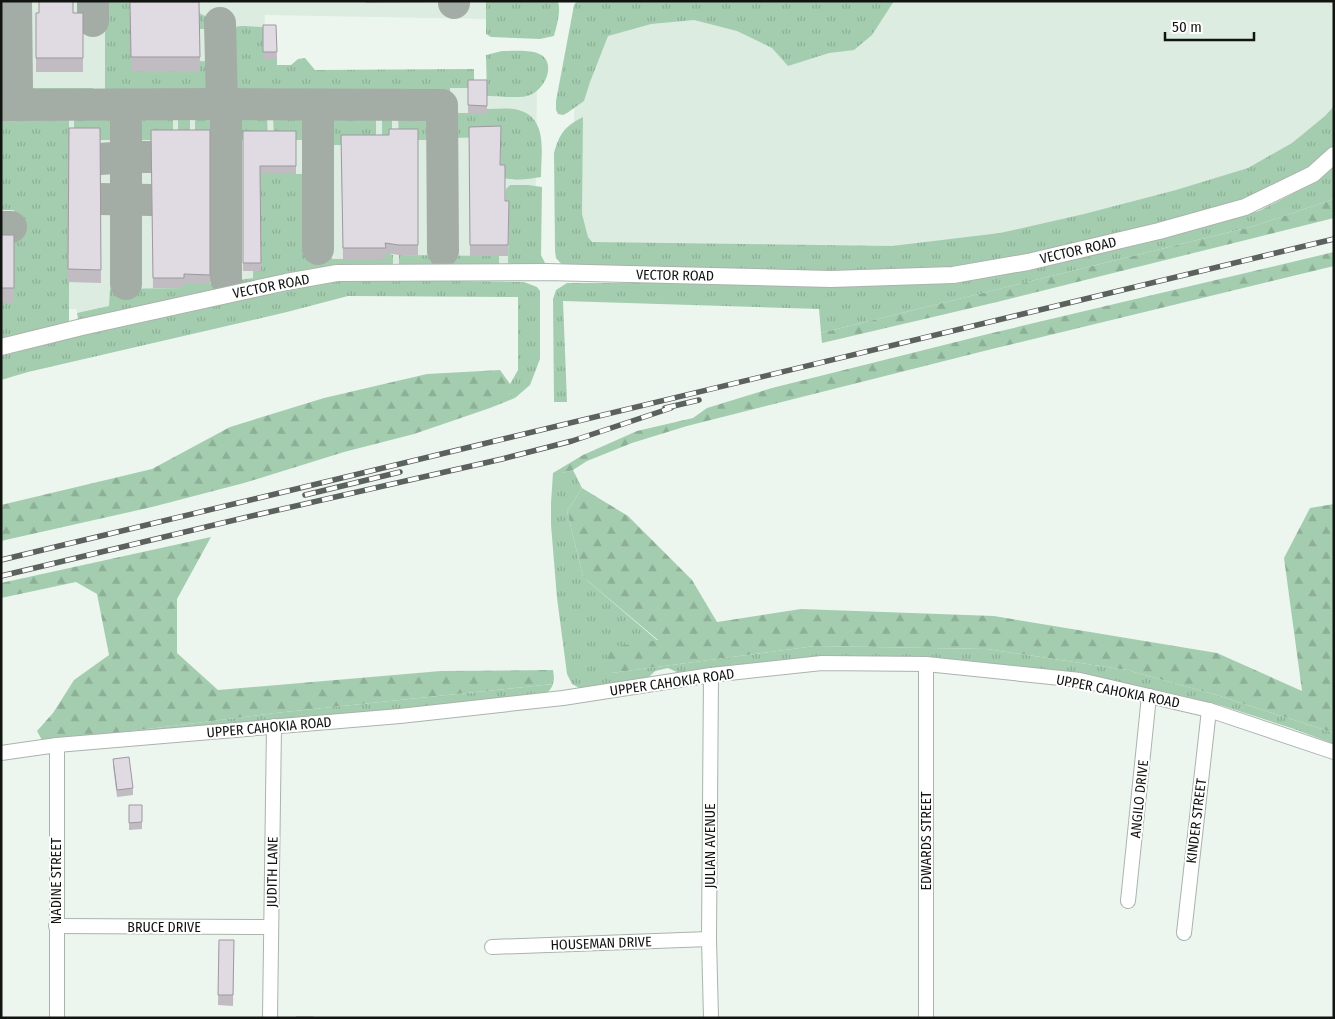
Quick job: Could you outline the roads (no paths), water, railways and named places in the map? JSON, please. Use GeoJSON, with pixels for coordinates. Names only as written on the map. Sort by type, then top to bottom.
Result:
{"type":"FeatureCollection","features":[{"type":"Feature","properties":{"kind":"street","name":"VECTOR ROAD"},"geometry":{"type":"LineString","coordinates":[[1,347],[286,282],[337,273],[546,272],[831,279],[953,275],[1028,262],[1245,207],[1313,174],[1334,155]]}},
{"type":"Feature","properties":{"kind":"street","name":"UPPER CAHOKIA ROAD"},"geometry":{"type":"LineString","coordinates":[[1,753],[56,745],[400,716],[563,698],[711,674],[822,663],[926,664],[1080,680],[1209,710],[1334,752]]}},
{"type":"Feature","properties":{"kind":"street","name":"EDWARDS STREET"},"geometry":{"type":"LineString","coordinates":[[926,664],[926,1018]]}},
{"type":"Feature","properties":{"kind":"street","name":"JULIAN AVENUE"},"geometry":{"type":"LineString","coordinates":[[711,674],[711,1018]]}},
{"type":"Feature","properties":{"kind":"street","name":"ANGILO DRIVE"},"geometry":{"type":"LineString","coordinates":[[1128,901],[1149,696]]}},
{"type":"Feature","properties":{"kind":"street","name":"KINDER STREET"},"geometry":{"type":"LineString","coordinates":[[1184,933],[1209,710]]}},
{"type":"Feature","properties":{"kind":"street","name":"JUDITH LANE"},"geometry":{"type":"LineString","coordinates":[[270,1018],[274,726]]}},
{"type":"Feature","properties":{"kind":"street","name":"NADINE STREET"},"geometry":{"type":"LineString","coordinates":[[56,745],[57,1018]]}},
{"type":"Feature","properties":{"kind":"street","name":"BRUCE DRIVE"},"geometry":{"type":"LineString","coordinates":[[56,926],[271,927]]}},
{"type":"Feature","properties":{"kind":"street","name":"HOUSEMAN DRIVE"},"geometry":{"type":"LineString","coordinates":[[492,947],[710,939]]}},
{"type":"Feature","properties":{"kind":"railway"},"geometry":{"type":"LineString","coordinates":[[1,560],[1334,239]]}},
{"type":"Feature","properties":{"kind":"railway"},"geometry":{"type":"LineString","coordinates":[[665,408],[699,400]]}},
{"type":"Feature","properties":{"kind":"railway"},"geometry":{"type":"LineString","coordinates":[[1,576],[502,459],[572,441],[671,408]]}},
{"type":"Feature","properties":{"kind":"railway"},"geometry":{"type":"LineString","coordinates":[[305,495],[400,472]]}}]}
